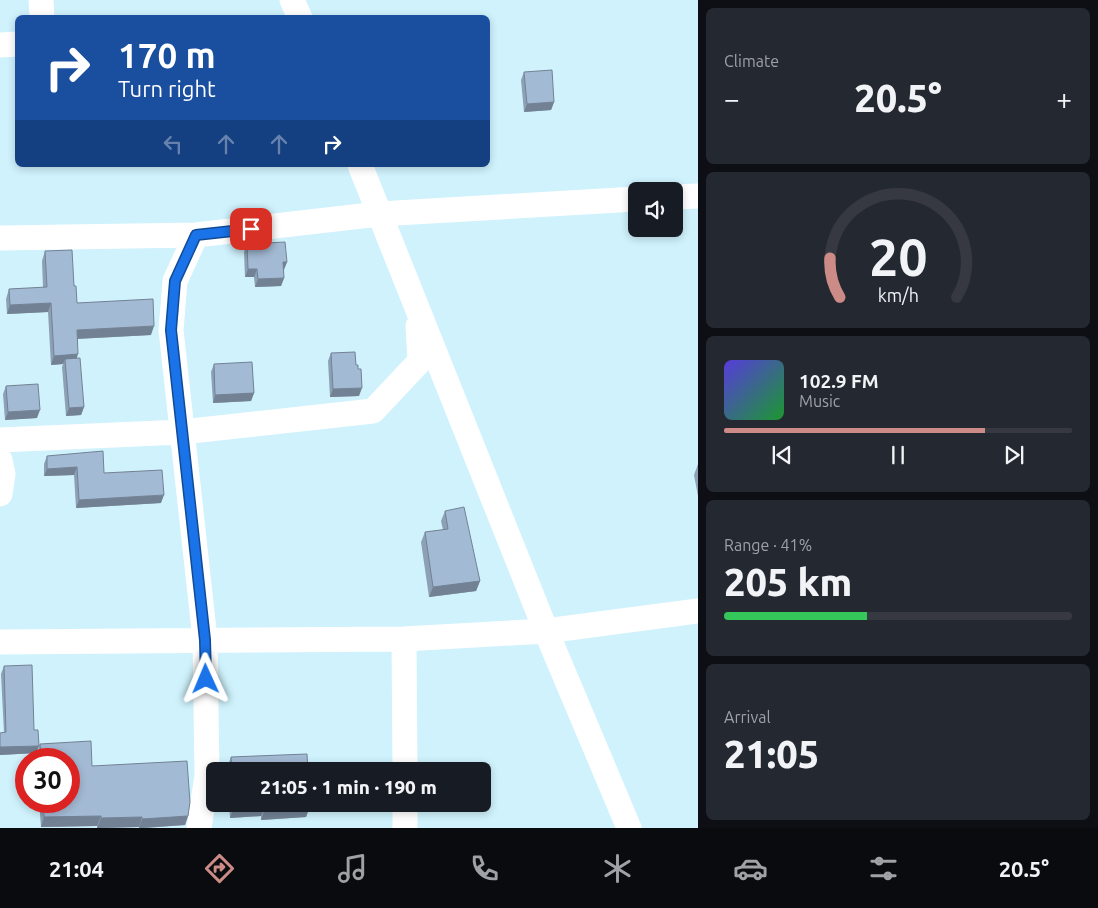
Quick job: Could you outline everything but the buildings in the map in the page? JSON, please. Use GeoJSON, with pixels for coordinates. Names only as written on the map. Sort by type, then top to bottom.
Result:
{"type":"FeatureCollection","features":[{"type":"Feature","properties":{"kind":"street"},"geometry":{"type":"LineString","coordinates":[[41,0],[42,15]]}},
{"type":"Feature","properties":{"kind":"street"},"geometry":{"type":"LineString","coordinates":[[292,0],[299,15]]}},
{"type":"Feature","properties":{"kind":"street"},"geometry":{"type":"LineString","coordinates":[[0,44],[15,44]]}},
{"type":"Feature","properties":{"kind":"street"},"geometry":{"type":"LineString","coordinates":[[361,167],[546,630],[629,828]]}},
{"type":"Feature","properties":{"kind":"street"},"geometry":{"type":"LineString","coordinates":[[683,197],[698,196]]}},
{"type":"Feature","properties":{"kind":"street"},"geometry":{"type":"LineString","coordinates":[[0,238],[196,235],[379,214],[628,200]]}},
{"type":"Feature","properties":{"kind":"street"},"geometry":{"type":"LineString","coordinates":[[196,235],[175,281],[171,330],[205,640],[207,776],[199,828]]}},
{"type":"Feature","properties":{"kind":"street"},"geometry":{"type":"LineString","coordinates":[[0,440],[182,432],[373,411],[420,360],[417,306]]}},
{"type":"Feature","properties":{"kind":"street"},"geometry":{"type":"LineString","coordinates":[[0,460],[3,474],[0,494]]}},
{"type":"Feature","properties":{"kind":"street"},"geometry":{"type":"LineString","coordinates":[[0,642],[404,639],[546,630],[698,611]]}},
{"type":"Feature","properties":{"kind":"street"},"geometry":{"type":"LineString","coordinates":[[404,639],[405,762]]}},
{"type":"Feature","properties":{"kind":"street"},"geometry":{"type":"LineString","coordinates":[[405,812],[405,828]]}},
{"type":"Feature","properties":{"kind":"route"},"geometry":{"type":"LineString","coordinates":[[206,679],[205,640],[171,330],[175,281],[196,235],[251,229]]}}]}
